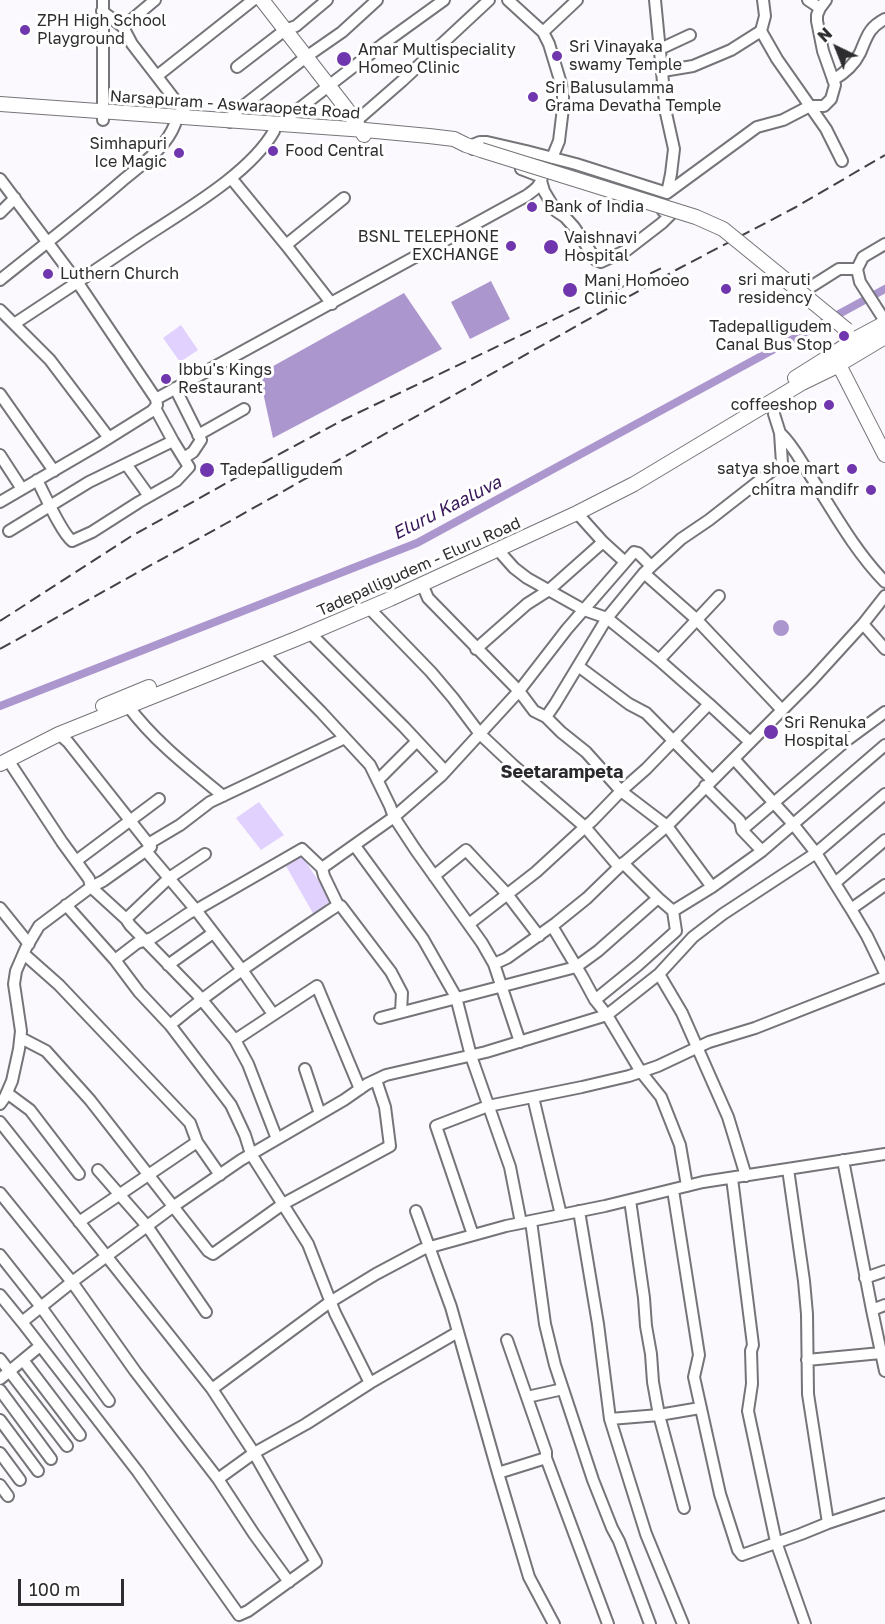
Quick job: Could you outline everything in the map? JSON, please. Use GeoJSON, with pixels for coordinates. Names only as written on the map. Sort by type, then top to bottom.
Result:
{"type":"FeatureCollection","features":[{"type":"Feature","properties":{"kind":"main road"},"geometry":{"type":"LineString","coordinates":[[262,0],[360,129]]}},
{"type":"Feature","properties":{"kind":"main road","name":"Narsapuram - Aswaraopeta Road"},"geometry":{"type":"LineString","coordinates":[[0,105],[175,124],[360,129],[472,147],[696,217],[723,229],[856,339]]}},
{"type":"Feature","properties":{"kind":"main road","name":"Narsapuram - Aswaraopeta Road"},"geometry":{"type":"LineString","coordinates":[[0,112],[189,118],[278,128]]}},
{"type":"Feature","properties":{"kind":"main road","name":"Tadepalligudem - Eluru Road"},"geometry":{"type":"LineString","coordinates":[[3,759],[369,608],[421,581],[590,502],[634,484],[837,362],[856,339],[885,322]]}},
{"type":"Feature","properties":{"kind":"main road","name":"Tadepalligudem - Eluru Road"},"geometry":{"type":"LineString","coordinates":[[856,339],[885,337]]}},
{"type":"Feature","properties":{"kind":"main road"},"geometry":{"type":"LineString","coordinates":[[837,362],[885,440]]}},
{"type":"Feature","properties":{"kind":"main road"},"geometry":{"type":"LineString","coordinates":[[837,362],[885,455]]}},
{"type":"Feature","properties":{"kind":"main road","name":"Tadepalligudem - Eluru Road"},"geometry":{"type":"LineString","coordinates":[[3,759],[56,726],[125,696],[498,550],[577,513],[590,502],[631,477],[837,362]]}},
{"type":"Feature","properties":{"kind":"street"},"geometry":{"type":"LineString","coordinates":[[123,27],[155,0]]}},
{"type":"Feature","properties":{"kind":"street"},"geometry":{"type":"LineString","coordinates":[[157,76],[253,0]]}},
{"type":"Feature","properties":{"kind":"street"},"geometry":{"type":"LineString","coordinates":[[237,67],[285,30],[296,26],[327,0]]}},
{"type":"Feature","properties":{"kind":"street"},"geometry":{"type":"LineString","coordinates":[[230,122],[233,114],[342,32],[377,0]]}},
{"type":"Feature","properties":{"kind":"street"},"geometry":{"type":"LineString","coordinates":[[14,324],[231,178],[268,141],[287,118],[444,0]]}},
{"type":"Feature","properties":{"kind":"street"},"geometry":{"type":"LineString","coordinates":[[360,129],[402,81],[489,0]]}},
{"type":"Feature","properties":{"kind":"street"},"geometry":{"type":"LineString","coordinates":[[508,0],[543,32],[552,52],[563,90],[559,141],[552,158]]}},
{"type":"Feature","properties":{"kind":"street"},"geometry":{"type":"LineString","coordinates":[[543,32],[577,0]]}},
{"type":"Feature","properties":{"kind":"street"},"geometry":{"type":"LineString","coordinates":[[655,0],[666,113],[674,149],[667,194]]}},
{"type":"Feature","properties":{"kind":"street"},"geometry":{"type":"LineString","coordinates":[[763,0],[765,16],[761,32],[826,129],[842,161]]}},
{"type":"Feature","properties":{"kind":"street"},"geometry":{"type":"LineString","coordinates":[[667,194],[757,127],[783,120],[810,106],[824,106],[831,99],[835,85],[823,51],[817,21],[823,4],[808,0]]}},
{"type":"Feature","properties":{"kind":"street"},"geometry":{"type":"LineString","coordinates":[[103,5],[123,27],[132,44],[189,118]]}},
{"type":"Feature","properties":{"kind":"street"},"geometry":{"type":"LineString","coordinates":[[103,5],[104,117]]}},
{"type":"Feature","properties":{"kind":"street"},"geometry":{"type":"LineString","coordinates":[[833,80],[851,67],[866,36],[885,19]]}},
{"type":"Feature","properties":{"kind":"street"},"geometry":{"type":"LineString","coordinates":[[663,71],[693,66],[731,50],[761,32]]}},
{"type":"Feature","properties":{"kind":"street"},"geometry":{"type":"LineString","coordinates":[[660,49],[690,35]]}},
{"type":"Feature","properties":{"kind":"street"},"geometry":{"type":"LineString","coordinates":[[0,280],[155,153],[172,133],[175,124]]}},
{"type":"Feature","properties":{"kind":"street"},"geometry":{"type":"LineString","coordinates":[[542,179],[544,191],[556,211],[574,227],[598,261],[627,250],[672,213],[592,189],[542,179],[475,151],[472,147],[480,142],[487,142],[552,158],[667,194]]}},
{"type":"Feature","properties":{"kind":"street"},"geometry":{"type":"LineString","coordinates":[[231,178],[332,304]]}},
{"type":"Feature","properties":{"kind":"street"},"geometry":{"type":"LineString","coordinates":[[0,179],[78,283],[156,403],[173,441],[189,467],[178,480],[92,532],[72,541],[66,536],[37,480]]}},
{"type":"Feature","properties":{"kind":"street"},"geometry":{"type":"LineString","coordinates":[[0,502],[152,411],[156,403],[176,388],[526,196],[542,179]]}},
{"type":"Feature","properties":{"kind":"street"},"geometry":{"type":"LineString","coordinates":[[0,213],[15,198]]}},
{"type":"Feature","properties":{"kind":"street"},"geometry":{"type":"LineString","coordinates":[[286,245],[344,198]]}},
{"type":"Feature","properties":{"kind":"street"},"geometry":{"type":"LineString","coordinates":[[885,244],[863,257],[857,268],[860,282],[885,322]]}},
{"type":"Feature","properties":{"kind":"street"},"geometry":{"type":"LineString","coordinates":[[801,292],[839,269],[857,268]]}},
{"type":"Feature","properties":{"kind":"street"},"geometry":{"type":"LineString","coordinates":[[0,310],[50,360],[109,438]]}},
{"type":"Feature","properties":{"kind":"street"},"geometry":{"type":"LineString","coordinates":[[176,388],[201,440],[193,452],[184,458]]}},
{"type":"Feature","properties":{"kind":"street"},"geometry":{"type":"LineString","coordinates":[[0,394],[54,471]]}},
{"type":"Feature","properties":{"kind":"street"},"geometry":{"type":"LineString","coordinates":[[546,717],[607,618],[648,569],[681,539],[782,463],[780,433],[774,414],[776,399]]}},
{"type":"Feature","properties":{"kind":"street"},"geometry":{"type":"LineString","coordinates":[[198,435],[244,409]]}},
{"type":"Feature","properties":{"kind":"street"},"geometry":{"type":"LineString","coordinates":[[780,433],[791,444],[838,521],[885,582]]}},
{"type":"Feature","properties":{"kind":"street"},"geometry":{"type":"LineString","coordinates":[[9,531],[89,483],[173,441]]}},
{"type":"Feature","properties":{"kind":"street"},"geometry":{"type":"LineString","coordinates":[[0,455],[22,489]]}},
{"type":"Feature","properties":{"kind":"street"},"geometry":{"type":"LineString","coordinates":[[126,464],[149,496]]}},
{"type":"Feature","properties":{"kind":"street"},"geometry":{"type":"LineString","coordinates":[[577,513],[625,562]]}},
{"type":"Feature","properties":{"kind":"street"},"geometry":{"type":"LineString","coordinates":[[477,649],[527,604],[549,590],[603,542]]}},
{"type":"Feature","properties":{"kind":"street"},"geometry":{"type":"LineString","coordinates":[[498,550],[514,568],[527,578],[584,610],[607,618],[659,660],[750,742]]}},
{"type":"Feature","properties":{"kind":"street"},"geometry":{"type":"LineString","coordinates":[[322,868],[394,817],[445,771],[519,692],[584,610],[634,552],[638,553],[648,569],[782,710]]}},
{"type":"Feature","properties":{"kind":"street"},"geometry":{"type":"LineString","coordinates":[[421,581],[428,598],[519,692],[534,711],[546,717],[586,752],[621,791],[667,826],[712,887]]}},
{"type":"Feature","properties":{"kind":"street"},"geometry":{"type":"LineString","coordinates":[[659,660],[719,596]]}},
{"type":"Feature","properties":{"kind":"street"},"geometry":{"type":"LineString","coordinates":[[494,964],[507,958],[552,926],[587,898],[667,826],[812,680],[885,596]]}},
{"type":"Feature","properties":{"kind":"street"},"geometry":{"type":"LineString","coordinates":[[369,608],[431,672],[480,734],[585,827],[621,865],[673,911],[676,931],[595,1000]]}},
{"type":"Feature","properties":{"kind":"street"},"geometry":{"type":"LineString","coordinates":[[863,624],[885,649]]}},
{"type":"Feature","properties":{"kind":"street"},"geometry":{"type":"LineString","coordinates":[[310,633],[445,771]]}},
{"type":"Feature","properties":{"kind":"street"},"geometry":{"type":"LineString","coordinates":[[262,652],[370,765],[394,817],[469,924],[494,964],[520,1042]]}},
{"type":"Feature","properties":{"kind":"street"},"geometry":{"type":"LineString","coordinates":[[578,666],[658,723],[740,821],[742,830],[762,851]]}},
{"type":"Feature","properties":{"kind":"street"},"geometry":{"type":"LineString","coordinates":[[469,924],[536,872],[592,821],[708,704]]}},
{"type":"Feature","properties":{"kind":"street"},"geometry":{"type":"LineString","coordinates":[[128,706],[141,724],[223,796]]}},
{"type":"Feature","properties":{"kind":"street"},"geometry":{"type":"LineString","coordinates":[[742,830],[847,740],[885,712]]}},
{"type":"Feature","properties":{"kind":"street"},"geometry":{"type":"LineString","coordinates":[[59,734],[68,742],[130,822],[169,878],[242,970],[273,1014]]}},
{"type":"Feature","properties":{"kind":"street"},"geometry":{"type":"LineString","coordinates":[[0,1104],[7,1093],[15,1070],[21,1038],[14,984],[16,971],[39,926],[210,802],[345,738]]}},
{"type":"Feature","properties":{"kind":"street"},"geometry":{"type":"LineString","coordinates":[[378,780],[417,741]]}},
{"type":"Feature","properties":{"kind":"street"},"geometry":{"type":"LineString","coordinates":[[673,911],[712,887],[762,851],[885,745]]}},
{"type":"Feature","properties":{"kind":"street"},"geometry":{"type":"LineString","coordinates":[[3,759],[89,879],[91,887],[126,919],[201,999],[235,1040],[248,1064],[277,1139]]}},
{"type":"Feature","properties":{"kind":"street"},"geometry":{"type":"LineString","coordinates":[[472,1235],[436,1126],[488,1106],[582,1087],[641,1072],[709,1042],[755,1028],[885,975],[867,936],[816,853],[734,759]]}},
{"type":"Feature","properties":{"kind":"street"},"geometry":{"type":"LineString","coordinates":[[22,1322],[72,1282],[220,1174],[376,1080],[386,1075],[471,1056],[607,1015],[659,974],[693,937],[816,853],[885,794]]}},
{"type":"Feature","properties":{"kind":"street"},"geometry":{"type":"LineString","coordinates":[[76,861],[159,800]]}},
{"type":"Feature","properties":{"kind":"street"},"geometry":{"type":"LineString","coordinates":[[835,883],[885,840]]}},
{"type":"Feature","properties":{"kind":"street"},"geometry":{"type":"LineString","coordinates":[[355,846],[423,939],[456,998],[471,1056],[510,1167],[526,1222],[555,1365],[593,1480],[619,1540],[650,1624]]}},
{"type":"Feature","properties":{"kind":"street"},"geometry":{"type":"LineString","coordinates":[[115,960],[137,943],[152,938],[189,913],[302,849],[322,868],[338,904],[391,972],[402,993],[401,1012]]}},
{"type":"Feature","properties":{"kind":"street"},"geometry":{"type":"LineString","coordinates":[[434,876],[466,850],[507,894],[538,936]]}},
{"type":"Feature","properties":{"kind":"street"},"geometry":{"type":"LineString","coordinates":[[126,919],[169,878],[205,854]]}},
{"type":"Feature","properties":{"kind":"street"},"geometry":{"type":"LineString","coordinates":[[851,909],[885,885]]}},
{"type":"Feature","properties":{"kind":"street"},"geometry":{"type":"LineString","coordinates":[[380,1017],[576,967],[598,951],[658,898]]}},
{"type":"Feature","properties":{"kind":"street"},"geometry":{"type":"LineString","coordinates":[[170,1025],[201,999],[338,904]]}},
{"type":"Feature","properties":{"kind":"street"},"geometry":{"type":"LineString","coordinates":[[66,905],[115,960],[139,992],[170,1025],[231,1105],[251,1154],[308,1244],[330,1302],[370,1383]]}},
{"type":"Feature","properties":{"kind":"street"},"geometry":{"type":"LineString","coordinates":[[0,908],[26,949],[190,1123],[197,1142],[220,1174]]}},
{"type":"Feature","properties":{"kind":"street"},"geometry":{"type":"LineString","coordinates":[[552,926],[595,1000],[607,1015],[641,1072],[661,1098],[680,1145],[687,1186]]}},
{"type":"Feature","properties":{"kind":"street"},"geometry":{"type":"LineString","coordinates":[[168,965],[213,933]]}},
{"type":"Feature","properties":{"kind":"street"},"geometry":{"type":"LineString","coordinates":[[659,974],[682,1013],[728,1118],[746,1176]]}},
{"type":"Feature","properties":{"kind":"street"},"geometry":{"type":"LineString","coordinates":[[235,1040],[317,986],[360,1089]]}},
{"type":"Feature","properties":{"kind":"street"},"geometry":{"type":"LineString","coordinates":[[21,1038],[46,1051],[90,1100],[208,1251],[213,1254],[283,1204],[390,1146],[386,1107],[376,1080]]}},
{"type":"Feature","properties":{"kind":"street"},"geometry":{"type":"LineString","coordinates":[[305,1069],[320,1114]]}},
{"type":"Feature","properties":{"kind":"street"},"geometry":{"type":"LineString","coordinates":[[7,1093],[30,1110],[79,1174]]}},
{"type":"Feature","properties":{"kind":"street"},"geometry":{"type":"LineString","coordinates":[[533,1097],[561,1215]]}},
{"type":"Feature","properties":{"kind":"street"},"geometry":{"type":"LineString","coordinates":[[0,1122],[212,1389],[254,1453],[316,1562],[248,1611],[239,1615],[138,1472],[0,1295]]}},
{"type":"Feature","properties":{"kind":"street"},"geometry":{"type":"LineString","coordinates":[[79,1222],[197,1142]]}},
{"type":"Feature","properties":{"kind":"street"},"geometry":{"type":"LineString","coordinates":[[212,1389],[330,1302],[376,1274],[429,1248],[526,1222],[687,1186],[885,1154]]}},
{"type":"Feature","properties":{"kind":"street"},"geometry":{"type":"LineString","coordinates":[[843,1161],[885,1371]]}},
{"type":"Feature","properties":{"kind":"street"},"geometry":{"type":"LineString","coordinates":[[788,1169],[807,1314],[808,1394],[828,1523]]}},
{"type":"Feature","properties":{"kind":"street"},"geometry":{"type":"LineString","coordinates":[[98,1170],[147,1226],[206,1312]]}},
{"type":"Feature","properties":{"kind":"street"},"geometry":{"type":"LineString","coordinates":[[732,1178],[753,1345],[751,1351],[752,1384],[748,1412],[776,1542],[805,1624]]}},
{"type":"Feature","properties":{"kind":"street"},"geometry":{"type":"LineString","coordinates":[[674,1190],[699,1354],[694,1377],[720,1494],[738,1550],[742,1555],[885,1504]]}},
{"type":"Feature","properties":{"kind":"street"},"geometry":{"type":"LineString","coordinates":[[0,1193],[72,1282],[135,1371],[218,1479],[289,1582]]}},
{"type":"Feature","properties":{"kind":"street"},"geometry":{"type":"LineString","coordinates":[[630,1200],[653,1382],[659,1415],[684,1508]]}},
{"type":"Feature","properties":{"kind":"street"},"geometry":{"type":"LineString","coordinates":[[416,1211],[451,1307],[530,1577],[554,1624]]}},
{"type":"Feature","properties":{"kind":"street"},"geometry":{"type":"LineString","coordinates":[[579,1211],[598,1324],[610,1419],[646,1534],[683,1624]]}},
{"type":"Feature","properties":{"kind":"street"},"geometry":{"type":"LineString","coordinates":[[0,1256],[41,1307],[109,1401]]}},
{"type":"Feature","properties":{"kind":"street"},"geometry":{"type":"LineString","coordinates":[[865,1278],[885,1271]]}},
{"type":"Feature","properties":{"kind":"street"},"geometry":{"type":"LineString","coordinates":[[872,1310],[885,1305]]}},
{"type":"Feature","properties":{"kind":"street"},"geometry":{"type":"LineString","coordinates":[[0,1316],[10,1308]]}},
{"type":"Feature","properties":{"kind":"street"},"geometry":{"type":"LineString","coordinates":[[218,1479],[254,1453],[458,1332]]}},
{"type":"Feature","properties":{"kind":"street"},"geometry":{"type":"LineString","coordinates":[[507,1340],[546,1452],[546,1458],[608,1624]]}},
{"type":"Feature","properties":{"kind":"street"},"geometry":{"type":"LineString","coordinates":[[5,1376],[40,1346]]}},
{"type":"Feature","properties":{"kind":"street"},"geometry":{"type":"LineString","coordinates":[[807,1360],[881,1353]]}},
{"type":"Feature","properties":{"kind":"street"},"geometry":{"type":"LineString","coordinates":[[0,1359],[5,1376],[67,1446]]}},
{"type":"Feature","properties":{"kind":"street"},"geometry":{"type":"LineString","coordinates":[[23,1360],[80,1435]]}},
{"type":"Feature","properties":{"kind":"street"},"geometry":{"type":"LineString","coordinates":[[527,1397],[563,1389]]}},
{"type":"Feature","properties":{"kind":"street"},"geometry":{"type":"LineString","coordinates":[[0,1390],[51,1459]]}},
{"type":"Feature","properties":{"kind":"street"},"geometry":{"type":"LineString","coordinates":[[610,1419],[659,1415],[700,1408]]}},
{"type":"Feature","properties":{"kind":"street"},"geometry":{"type":"LineString","coordinates":[[0,1420],[38,1471]]}},
{"type":"Feature","properties":{"kind":"street"},"geometry":{"type":"LineString","coordinates":[[0,1453],[20,1480]]}},
{"type":"Feature","properties":{"kind":"street"},"geometry":{"type":"LineString","coordinates":[[498,1473],[546,1458]]}},
{"type":"Feature","properties":{"kind":"street"},"geometry":{"type":"LineString","coordinates":[[0,1485],[8,1496]]}},
{"type":"Feature","properties":{"kind":"shaded area"},"geometry":{"type":"Polygon","coordinates":[[[491,281],[510,319],[470,339],[451,302],[491,281]]]}},
{"type":"Feature","properties":{"kind":"shaded area"},"geometry":{"type":"Polygon","coordinates":[[[404,293],[442,349],[273,438],[259,374],[404,293]]]}},
{"type":"Feature","properties":{"kind":"shaded area"},"geometry":{"type":"Polygon","coordinates":[[[181,325],[198,350],[180,362],[163,338],[181,325]]]}},
{"type":"Feature","properties":{"kind":"shaded area"},"geometry":{"type":"Polygon","coordinates":[[[778,620],[784,620],[789,628],[787,634],[778,636],[773,631],[773,625],[778,620]]]}},
{"type":"Feature","properties":{"kind":"shaded area"},"geometry":{"type":"Polygon","coordinates":[[[259,802],[284,835],[261,850],[236,818],[259,802]]]}},
{"type":"Feature","properties":{"kind":"shaded area"},"geometry":{"type":"Polygon","coordinates":[[[302,856],[333,903],[314,915],[286,866],[302,856]]]}},
{"type":"Feature","properties":{"kind":"waterway","name":"Eluru Kaaluva"},"geometry":{"type":"LineString","coordinates":[[0,706],[417,543],[885,289]]}},
{"type":"Feature","properties":{"kind":"railway"},"geometry":{"type":"LineString","coordinates":[[0,649],[676,270],[796,207],[885,155]]}},
{"type":"Feature","properties":{"kind":"railway"},"geometry":{"type":"LineString","coordinates":[[0,621],[130,537],[345,419],[664,267]]}},
{"type":"Feature","properties":{"kind":"place","name":"ZPH High School Playground"},"geometry":{"type":"Point","coordinates":[25,30]}},
{"type":"Feature","properties":{"kind":"place","name":"Sri Vinayaka swamy Temple"},"geometry":{"type":"Point","coordinates":[557,56]}},
{"type":"Feature","properties":{"kind":"place","name":"Amar Multispeciality Homeo Clinic"},"geometry":{"type":"Point","coordinates":[344,59]}},
{"type":"Feature","properties":{"kind":"place","name":"Sri Balusulamma Grama Devatha Temple"},"geometry":{"type":"Point","coordinates":[533,97]}},
{"type":"Feature","properties":{"kind":"place","name":"Food Central"},"geometry":{"type":"Point","coordinates":[273,151]}},
{"type":"Feature","properties":{"kind":"place","name":"Simhapuri Ice Magic"},"geometry":{"type":"Point","coordinates":[179,153]}},
{"type":"Feature","properties":{"kind":"place","name":"Bank of India"},"geometry":{"type":"Point","coordinates":[532,207]}},
{"type":"Feature","properties":{"kind":"place","name":"BSNL TELEPHONE EXCHANGE"},"geometry":{"type":"Point","coordinates":[511,246]}},
{"type":"Feature","properties":{"kind":"place","name":"Vaishnavi Hospital"},"geometry":{"type":"Point","coordinates":[551,247]}},
{"type":"Feature","properties":{"kind":"place","name":"Luthern Church"},"geometry":{"type":"Point","coordinates":[48,274]}},
{"type":"Feature","properties":{"kind":"place","name":"sri maruti residency"},"geometry":{"type":"Point","coordinates":[726,289]}},
{"type":"Feature","properties":{"kind":"place","name":"Mani Homoeo Clinic"},"geometry":{"type":"Point","coordinates":[570,290]}},
{"type":"Feature","properties":{"kind":"place","name":"Tadepalligudem Canal Bus Stop"},"geometry":{"type":"Point","coordinates":[844,336]}},
{"type":"Feature","properties":{"kind":"place","name":"Ibbu's Kings Restaurant"},"geometry":{"type":"Point","coordinates":[166,379]}},
{"type":"Feature","properties":{"kind":"place","name":"coffeeshop"},"geometry":{"type":"Point","coordinates":[829,405]}},
{"type":"Feature","properties":{"kind":"place","name":"satya shoe mart"},"geometry":{"type":"Point","coordinates":[852,469]}},
{"type":"Feature","properties":{"kind":"place","name":"Tadepalligudem"},"geometry":{"type":"Point","coordinates":[207,470]}},
{"type":"Feature","properties":{"kind":"place","name":"chitra mandifr"},"geometry":{"type":"Point","coordinates":[871,490]}},
{"type":"Feature","properties":{"kind":"place","name":"Sri Renuka Hospital"},"geometry":{"type":"Point","coordinates":[771,732]}},
{"type":"Feature","properties":{"kind":"district","name":"Seetarampeta"},"geometry":{"type":"Point","coordinates":[562,772]}}]}
